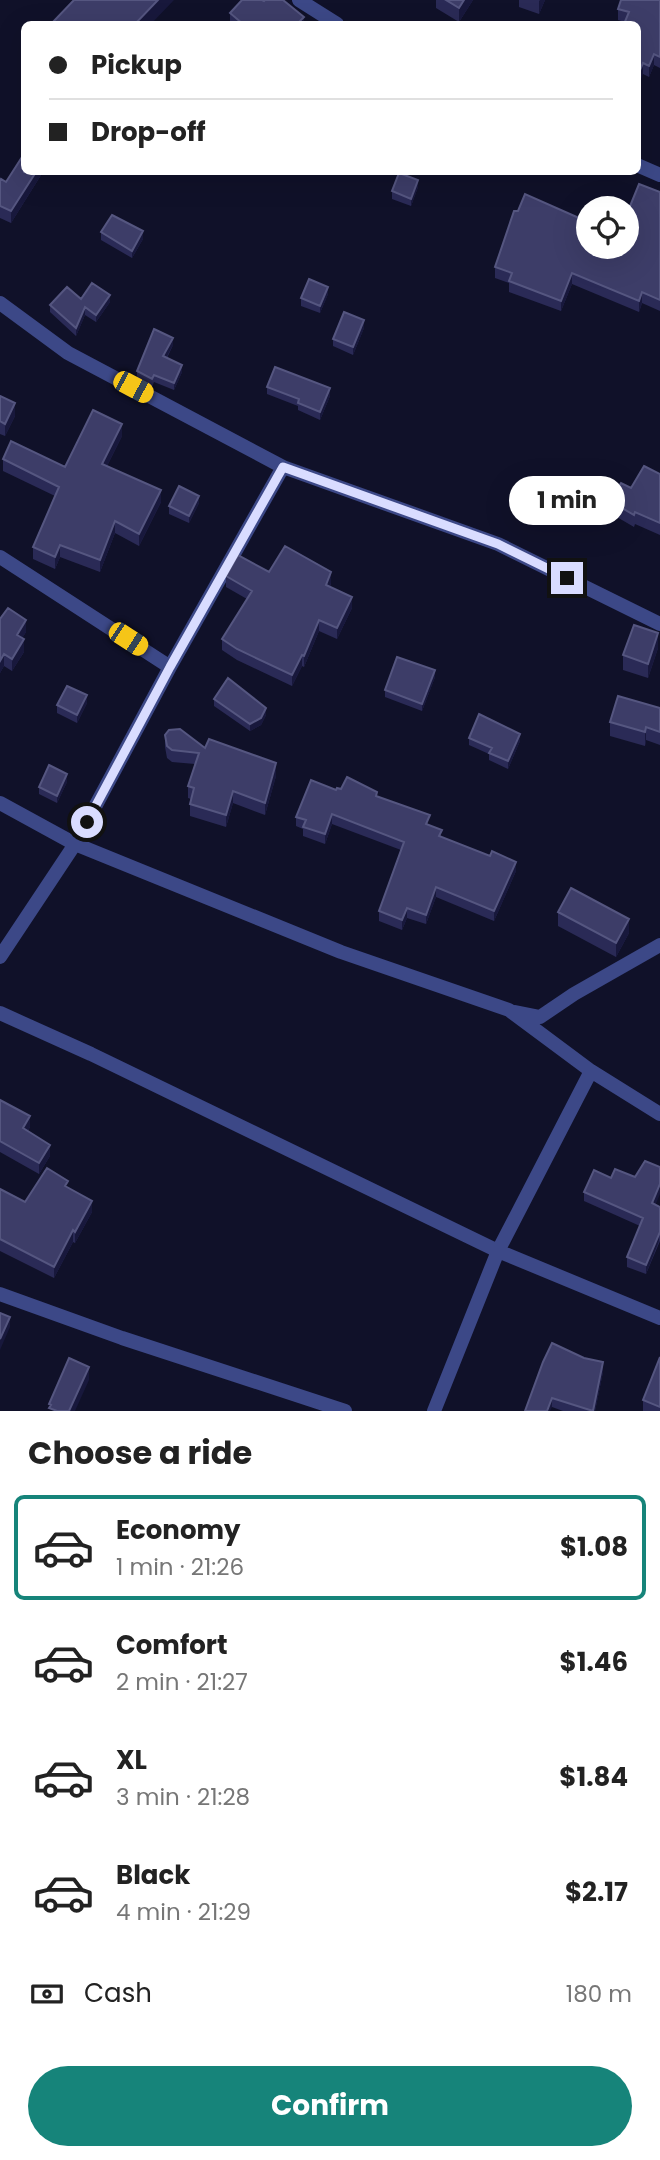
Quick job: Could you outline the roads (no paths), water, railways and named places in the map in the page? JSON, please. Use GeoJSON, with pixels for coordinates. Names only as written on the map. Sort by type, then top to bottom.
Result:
{"type":"FeatureCollection","features":[{"type":"Feature","properties":{"kind":"street"},"geometry":{"type":"LineString","coordinates":[[299,0],[332,21]]}},
{"type":"Feature","properties":{"kind":"street"},"geometry":{"type":"LineString","coordinates":[[641,167],[660,176]]}},
{"type":"Feature","properties":{"kind":"street"},"geometry":{"type":"LineString","coordinates":[[0,303],[68,353],[283,467],[498,544],[660,624]]}},
{"type":"Feature","properties":{"kind":"street"},"geometry":{"type":"LineString","coordinates":[[0,957],[75,844],[170,667],[283,467]]}},
{"type":"Feature","properties":{"kind":"street"},"geometry":{"type":"LineString","coordinates":[[0,557],[170,667]]}},
{"type":"Feature","properties":{"kind":"street"},"geometry":{"type":"LineString","coordinates":[[0,803],[75,844],[341,952],[509,1010],[540,1017],[574,994],[660,945]]}},
{"type":"Feature","properties":{"kind":"street"},"geometry":{"type":"LineString","coordinates":[[509,1010],[591,1071],[660,1114]]}},
{"type":"Feature","properties":{"kind":"street"},"geometry":{"type":"LineString","coordinates":[[0,1013],[91,1054],[498,1251],[660,1318]]}},
{"type":"Feature","properties":{"kind":"street"},"geometry":{"type":"LineString","coordinates":[[434,1411],[498,1251],[591,1071]]}},
{"type":"Feature","properties":{"kind":"street"},"geometry":{"type":"LineString","coordinates":[[0,1294],[122,1338],[345,1411]]}}]}
